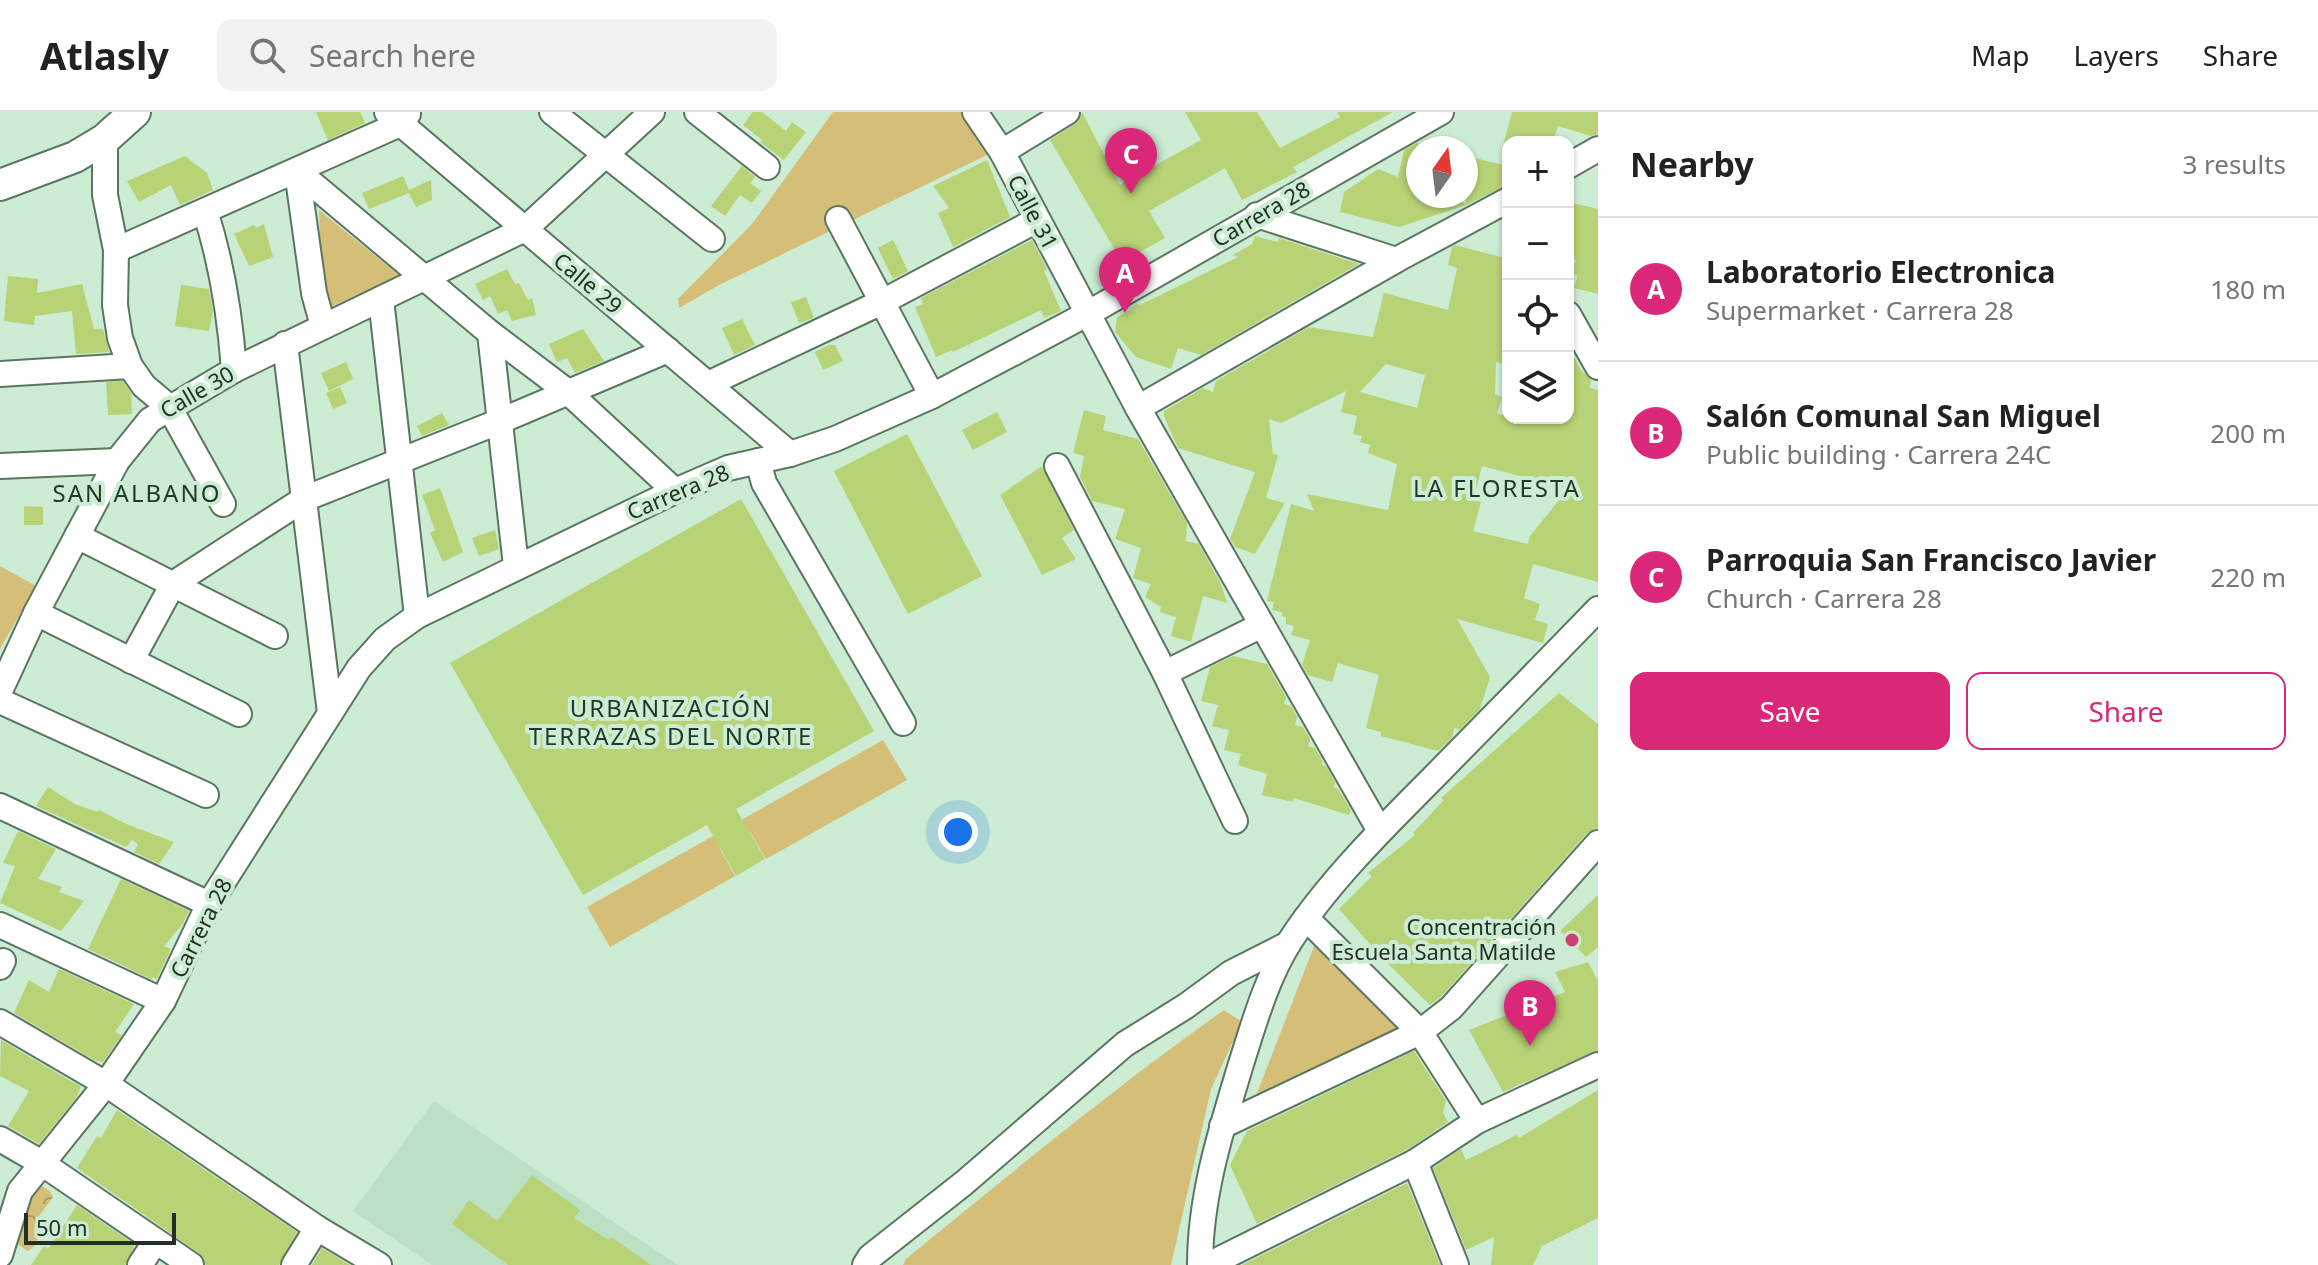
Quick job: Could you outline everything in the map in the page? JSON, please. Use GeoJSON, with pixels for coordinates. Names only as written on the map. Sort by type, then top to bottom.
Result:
{"type":"FeatureCollection","features":[{"type":"Feature","properties":{"kind":"street"},"geometry":{"type":"LineString","coordinates":[[0,185],[75,157],[105,139],[135,112]]}},
{"type":"Feature","properties":{"kind":"street"},"geometry":{"type":"LineString","coordinates":[[552,112],[712,239]]}},
{"type":"Feature","properties":{"kind":"street","name":"Calle 30"},"geometry":{"type":"LineString","coordinates":[[0,691],[36,613],[117,461],[150,420],[285,344],[525,229],[652,112]]}},
{"type":"Feature","properties":{"kind":"street"},"geometry":{"type":"LineString","coordinates":[[697,112],[767,167]]}},
{"type":"Feature","properties":{"kind":"street","name":"Calle 31"},"geometry":{"type":"LineString","coordinates":[[975,112],[1002,152],[1138,408],[1380,831]]}},
{"type":"Feature","properties":{"kind":"street"},"geometry":{"type":"LineString","coordinates":[[1002,152],[1067,112]]}},
{"type":"Feature","properties":{"kind":"street","name":"Carrera 28"},"geometry":{"type":"LineString","coordinates":[[0,1255],[20,1191],[40,1162],[106,1084],[163,1001],[209,904],[359,668],[385,639],[417,616],[675,491],[728,468],[790,454],[835,439],[932,396],[1087,314],[1441,112]]}},
{"type":"Feature","properties":{"kind":"street"},"geometry":{"type":"LineString","coordinates":[[116,250],[297,171],[399,116]]}},
{"type":"Feature","properties":{"kind":"street","name":"Calle 29"},"geometry":{"type":"LineString","coordinates":[[399,116],[525,229],[790,454]]}},
{"type":"Feature","properties":{"kind":"street"},"geometry":{"type":"LineString","coordinates":[[105,139],[105,195],[116,250],[115,305],[120,338],[130,366],[144,386],[169,407],[223,504]]}},
{"type":"Feature","properties":{"kind":"street"},"geometry":{"type":"LineString","coordinates":[[1574,163],[1598,149]]}},
{"type":"Feature","properties":{"kind":"street"},"geometry":{"type":"LineString","coordinates":[[297,171],[490,333],[568,392],[675,491]]}},
{"type":"Feature","properties":{"kind":"street"},"geometry":{"type":"LineString","coordinates":[[297,171],[314,293],[323,326]]}},
{"type":"Feature","properties":{"kind":"street"},"geometry":{"type":"LineString","coordinates":[[1138,408],[1396,260],[1502,206]]}},
{"type":"Feature","properties":{"kind":"street"},"geometry":{"type":"LineString","coordinates":[[205,211],[224,283],[234,370]]}},
{"type":"Feature","properties":{"kind":"street"},"geometry":{"type":"LineString","coordinates":[[1257,215],[1396,260]]}},
{"type":"Feature","properties":{"kind":"street"},"geometry":{"type":"LineString","coordinates":[[838,219],[932,396]]}},
{"type":"Feature","properties":{"kind":"street"},"geometry":{"type":"LineString","coordinates":[[708,384],[882,302],[1037,220]]}},
{"type":"Feature","properties":{"kind":"street"},"geometry":{"type":"LineString","coordinates":[[381,299],[417,616]]}},
{"type":"Feature","properties":{"kind":"street"},"geometry":{"type":"LineString","coordinates":[[1574,325],[1598,367]]}},
{"type":"Feature","properties":{"kind":"street"},"geometry":{"type":"LineString","coordinates":[[490,333],[516,566]]}},
{"type":"Feature","properties":{"kind":"street"},"geometry":{"type":"LineString","coordinates":[[285,344],[330,713]]}},
{"type":"Feature","properties":{"kind":"street"},"geometry":{"type":"LineString","coordinates":[[131,661],[173,584],[304,499],[668,350]]}},
{"type":"Feature","properties":{"kind":"street"},"geometry":{"type":"LineString","coordinates":[[0,374],[130,366]]}},
{"type":"Feature","properties":{"kind":"street"},"geometry":{"type":"LineString","coordinates":[[0,466],[117,461]]}},
{"type":"Feature","properties":{"kind":"street"},"geometry":{"type":"LineString","coordinates":[[758,461],[764,483],[903,723]]}},
{"type":"Feature","properties":{"kind":"street"},"geometry":{"type":"LineString","coordinates":[[1057,466],[1165,673],[1235,821]]}},
{"type":"Feature","properties":{"kind":"street"},"geometry":{"type":"LineString","coordinates":[[77,536],[275,636]]}},
{"type":"Feature","properties":{"kind":"street"},"geometry":{"type":"LineString","coordinates":[[1200,1265],[1206,1196],[1222,1126],[1256,1018],[1288,944],[1306,918],[1380,831],[1598,609]]}},
{"type":"Feature","properties":{"kind":"street"},"geometry":{"type":"LineString","coordinates":[[36,613],[239,714]]}},
{"type":"Feature","properties":{"kind":"street"},"geometry":{"type":"LineString","coordinates":[[1165,673],[1262,625]]}},
{"type":"Feature","properties":{"kind":"street"},"geometry":{"type":"LineString","coordinates":[[0,701],[206,795]]}},
{"type":"Feature","properties":{"kind":"street"},"geometry":{"type":"LineString","coordinates":[[0,806],[209,904]]}},
{"type":"Feature","properties":{"kind":"street"},"geometry":{"type":"LineString","coordinates":[[1222,1126],[1420,1032],[1451,1008],[1598,843]]}},
{"type":"Feature","properties":{"kind":"street"},"geometry":{"type":"LineString","coordinates":[[1306,918],[1420,1032],[1477,1121]]}},
{"type":"Feature","properties":{"kind":"street"},"geometry":{"type":"LineString","coordinates":[[0,925],[163,1001]]}},
{"type":"Feature","properties":{"kind":"street"},"geometry":{"type":"LineString","coordinates":[[865,1265],[870,1257],[964,1183],[1125,1044],[1231,973],[1288,944]]}},
{"type":"Feature","properties":{"kind":"street"},"geometry":{"type":"LineString","coordinates":[[0,1022],[106,1084],[317,1228],[379,1265]]}},
{"type":"Feature","properties":{"kind":"street"},"geometry":{"type":"LineString","coordinates":[[1208,1265],[1415,1162],[1477,1121],[1598,1065]]}},
{"type":"Feature","properties":{"kind":"street"},"geometry":{"type":"LineString","coordinates":[[0,1139],[40,1162],[191,1265]]}},
{"type":"Feature","properties":{"kind":"street"},"geometry":{"type":"LineString","coordinates":[[1415,1162],[1456,1265]]}},
{"type":"Feature","properties":{"kind":"street"},"geometry":{"type":"LineString","coordinates":[[294,1265],[317,1228]]}},
{"type":"Feature","properties":{"kind":"street"},"geometry":{"type":"LineString","coordinates":[[140,1265],[155,1242]]}},
{"type":"Feature","properties":{"kind":"shaded area"},"geometry":{"type":"Polygon","coordinates":[[[434,1101],[678,1265],[432,1265],[353,1211],[434,1101]]]}},
{"type":"Feature","properties":{"kind":"green space"},"geometry":{"type":"Polygon","coordinates":[[[833,112],[964,112],[989,154],[719,285],[679,308],[678,299],[752,224],[833,112]]]}},
{"type":"Feature","properties":{"kind":"green space"},"geometry":{"type":"Polygon","coordinates":[[[319,210],[399,275],[322,311],[319,210]]]}},
{"type":"Feature","properties":{"kind":"green space"},"geometry":{"type":"Polygon","coordinates":[[[0,566],[36,586],[0,649],[0,566]]]}},
{"type":"Feature","properties":{"kind":"green space"},"geometry":{"type":"Polygon","coordinates":[[[883,740],[907,780],[766,859],[750,832],[720,849],[735,876],[610,947],[587,907],[883,740]]]}},
{"type":"Feature","properties":{"kind":"green space"},"geometry":{"type":"Polygon","coordinates":[[[1320,931],[1428,1032],[1245,1124],[1320,931]]]}},
{"type":"Feature","properties":{"kind":"green space"},"geometry":{"type":"Polygon","coordinates":[[[1224,1010],[1242,1022],[1211,1089],[1171,1265],[903,1265],[906,1259],[1063,1132],[1224,1010]]]}},
{"type":"Feature","properties":{"kind":"green space"},"geometry":{"type":"Polygon","coordinates":[[[32,1180],[50,1191],[53,1197],[36,1220],[37,1244],[28,1251],[16,1243],[32,1180]]]}},
{"type":"Feature","properties":{"kind":"building"},"geometry":{"type":"Polygon","coordinates":[[[316,112],[360,112],[365,123],[328,140],[316,112]]]}},
{"type":"Feature","properties":{"kind":"building"},"geometry":{"type":"Polygon","coordinates":[[[753,112],[762,112],[786,131],[792,122],[806,132],[784,160],[743,125],[753,112]]]}},
{"type":"Feature","properties":{"kind":"building"},"geometry":{"type":"Polygon","coordinates":[[[1082,112],[1120,185],[1201,140],[1185,112],[1257,112],[1280,148],[1340,117],[1337,112],[1393,112],[1293,167],[1297,172],[1242,200],[1225,168],[1149,211],[1165,238],[1122,262],[1050,140],[1075,124],[1082,112]]]}},
{"type":"Feature","properties":{"kind":"building"},"geometry":{"type":"Polygon","coordinates":[[[1512,112],[1598,112],[1598,134],[1591,136],[1558,126],[1555,136],[1506,136],[1512,112]]]}},
{"type":"Feature","properties":{"kind":"building"},"geometry":{"type":"Polygon","coordinates":[[[1404,150],[1406,208],[1457,208],[1399,227],[1340,212],[1344,192],[1378,169],[1398,177],[1404,150]]]}},
{"type":"Feature","properties":{"kind":"building"},"geometry":{"type":"Polygon","coordinates":[[[185,156],[207,173],[213,190],[180,205],[171,185],[139,202],[127,181],[185,156]]]}},
{"type":"Feature","properties":{"kind":"building"},"geometry":{"type":"Polygon","coordinates":[[[1478,159],[1502,165],[1502,188],[1478,199],[1478,159]]]}},
{"type":"Feature","properties":{"kind":"building"},"geometry":{"type":"Polygon","coordinates":[[[987,160],[1010,217],[953,247],[938,213],[949,208],[933,186],[987,160]]]}},
{"type":"Feature","properties":{"kind":"building"},"geometry":{"type":"Polygon","coordinates":[[[742,166],[755,177],[750,183],[761,191],[752,203],[740,195],[725,216],[711,206],[742,166]]]}},
{"type":"Feature","properties":{"kind":"building"},"geometry":{"type":"Polygon","coordinates":[[[403,176],[409,190],[431,180],[432,200],[416,207],[409,193],[369,209],[362,193],[403,176]]]}},
{"type":"Feature","properties":{"kind":"building"},"geometry":{"type":"Polygon","coordinates":[[[1574,203],[1598,209],[1598,294],[1574,288],[1578,275],[1574,274],[1574,203]]]}},
{"type":"Feature","properties":{"kind":"building"},"geometry":{"type":"Polygon","coordinates":[[[264,224],[273,257],[249,266],[234,234],[264,224]]]}},
{"type":"Feature","properties":{"kind":"building"},"geometry":{"type":"Polygon","coordinates":[[[1255,236],[1278,242],[1279,238],[1359,264],[1201,355],[1178,348],[1171,369],[1136,357],[1115,332],[1117,317],[1136,304],[1140,305],[1238,257],[1233,255],[1252,244],[1255,236]]]}},
{"type":"Feature","properties":{"kind":"building"},"geometry":{"type":"Polygon","coordinates":[[[893,240],[908,271],[893,279],[878,248],[893,240]]]}},
{"type":"Feature","properties":{"kind":"building"},"geometry":{"type":"Polygon","coordinates":[[[1032,240],[1047,269],[1044,271],[1061,311],[1044,318],[1041,310],[936,357],[915,307],[923,304],[921,298],[1032,240]]]}},
{"type":"Feature","properties":{"kind":"building"},"geometry":{"type":"Polygon","coordinates":[[[1455,245],[1502,257],[1502,364],[1496,362],[1495,394],[1502,397],[1497,413],[1502,415],[1502,424],[1574,424],[1574,356],[1580,369],[1591,380],[1590,388],[1598,390],[1598,582],[1533,564],[1524,598],[1540,604],[1535,620],[1548,624],[1543,643],[1457,619],[1490,677],[1480,709],[1460,730],[1454,728],[1452,738],[1438,751],[1381,736],[1381,732],[1366,728],[1379,675],[1338,663],[1332,682],[1308,675],[1302,665],[1310,640],[1291,635],[1294,626],[1286,624],[1282,612],[1272,610],[1274,602],[1267,601],[1291,504],[1314,511],[1307,494],[1388,510],[1397,464],[1368,453],[1370,445],[1360,442],[1362,436],[1353,434],[1357,416],[1341,412],[1346,391],[1281,423],[1269,419],[1273,454],[1278,455],[1266,498],[1285,503],[1255,554],[1235,547],[1230,539],[1255,472],[1178,448],[1164,411],[1203,388],[1213,392],[1216,381],[1309,327],[1373,337],[1384,293],[1448,310],[1457,268],[1448,265],[1455,245]],[[1386,364],[1360,392],[1417,408],[1425,375],[1386,364]],[[1482,466],[1474,498],[1481,502],[1473,531],[1528,544],[1530,536],[1568,489],[1482,466]]]}},
{"type":"Feature","properties":{"kind":"building"},"geometry":{"type":"Polygon","coordinates":[[[507,269],[528,300],[532,298],[536,315],[512,321],[507,310],[498,314],[490,296],[483,300],[475,284],[507,269]]]}},
{"type":"Feature","properties":{"kind":"building"},"geometry":{"type":"Polygon","coordinates":[[[8,276],[38,279],[37,293],[82,284],[94,329],[103,329],[109,352],[76,354],[72,311],[35,316],[34,325],[4,321],[8,276]]]}},
{"type":"Feature","properties":{"kind":"building"},"geometry":{"type":"Polygon","coordinates":[[[181,285],[209,289],[213,311],[209,331],[175,326],[181,285]]]}},
{"type":"Feature","properties":{"kind":"building"},"geometry":{"type":"Polygon","coordinates":[[[806,297],[814,318],[799,323],[791,302],[806,297]]]}},
{"type":"Feature","properties":{"kind":"building"},"geometry":{"type":"Polygon","coordinates":[[[742,319],[755,345],[734,355],[722,328],[742,319]]]}},
{"type":"Feature","properties":{"kind":"building"},"geometry":{"type":"Polygon","coordinates":[[[583,329],[604,361],[575,373],[567,358],[557,362],[549,344],[583,329]]]}},
{"type":"Feature","properties":{"kind":"building"},"geometry":{"type":"Polygon","coordinates":[[[835,345],[843,361],[823,370],[815,352],[835,345]]]}},
{"type":"Feature","properties":{"kind":"building"},"geometry":{"type":"Polygon","coordinates":[[[346,362],[353,379],[329,391],[321,373],[346,362]]]}},
{"type":"Feature","properties":{"kind":"building"},"geometry":{"type":"Polygon","coordinates":[[[123,381],[131,393],[132,414],[108,415],[106,382],[123,381]]]}},
{"type":"Feature","properties":{"kind":"building"},"geometry":{"type":"Polygon","coordinates":[[[340,387],[347,403],[333,409],[326,393],[340,387]]]}},
{"type":"Feature","properties":{"kind":"building"},"geometry":{"type":"Polygon","coordinates":[[[1084,410],[1106,416],[1103,430],[1138,439],[1187,523],[1186,541],[1199,544],[1221,584],[1227,603],[1203,596],[1191,642],[1171,636],[1176,617],[1160,612],[1161,607],[1145,597],[1151,584],[1133,578],[1141,548],[1115,539],[1125,509],[1092,501],[1080,477],[1084,456],[1073,453],[1084,410]]]}},
{"type":"Feature","properties":{"kind":"building"},"geometry":{"type":"Polygon","coordinates":[[[997,412],[1007,432],[973,450],[962,430],[997,412]]]}},
{"type":"Feature","properties":{"kind":"building"},"geometry":{"type":"Polygon","coordinates":[[[442,413],[449,425],[422,436],[417,426],[442,413]]]}},
{"type":"Feature","properties":{"kind":"building"},"geometry":{"type":"Polygon","coordinates":[[[907,434],[982,576],[908,614],[834,471],[907,434]]]}},
{"type":"Feature","properties":{"kind":"building"},"geometry":{"type":"Polygon","coordinates":[[[1042,466],[1074,530],[1062,538],[1076,559],[1042,575],[1000,495],[1042,466]]]}},
{"type":"Feature","properties":{"kind":"building"},"geometry":{"type":"Polygon","coordinates":[[[440,488],[463,552],[443,562],[430,533],[435,530],[422,495],[440,488]]]}},
{"type":"Feature","properties":{"kind":"building"},"geometry":{"type":"Polygon","coordinates":[[[741,499],[874,731],[736,809],[765,859],[736,876],[707,825],[583,895],[450,663],[741,499]]]}},
{"type":"Feature","properties":{"kind":"building"},"geometry":{"type":"Polygon","coordinates":[[[24,506],[43,507],[43,525],[24,525],[24,506]]]}},
{"type":"Feature","properties":{"kind":"building"},"geometry":{"type":"Polygon","coordinates":[[[495,530],[499,549],[479,556],[472,538],[495,530]]]}},
{"type":"Feature","properties":{"kind":"building"},"geometry":{"type":"Polygon","coordinates":[[[1233,656],[1267,664],[1286,697],[1284,704],[1291,706],[1297,716],[1295,725],[1303,727],[1310,739],[1308,746],[1315,748],[1322,765],[1326,766],[1335,782],[1334,787],[1351,810],[1349,815],[1294,798],[1293,802],[1262,795],[1267,774],[1238,765],[1241,754],[1224,750],[1229,730],[1212,726],[1218,705],[1201,701],[1210,667],[1233,656]]]}},
{"type":"Feature","properties":{"kind":"building"},"geometry":{"type":"Polygon","coordinates":[[[1559,693],[1598,724],[1598,828],[1587,833],[1441,997],[1430,1005],[1383,959],[1339,909],[1372,876],[1368,873],[1415,835],[1413,833],[1444,800],[1441,798],[1559,693]]]}},
{"type":"Feature","properties":{"kind":"building"},"geometry":{"type":"Polygon","coordinates":[[[48,787],[75,804],[97,812],[99,810],[174,842],[159,864],[134,852],[138,844],[132,840],[126,847],[36,806],[48,787]]]}},
{"type":"Feature","properties":{"kind":"building"},"geometry":{"type":"Polygon","coordinates":[[[18,831],[56,849],[38,879],[62,887],[59,892],[84,901],[61,931],[0,903],[15,866],[3,863],[18,831]]]}},
{"type":"Feature","properties":{"kind":"building"},"geometry":{"type":"Polygon","coordinates":[[[121,879],[189,911],[182,925],[164,946],[171,949],[157,979],[88,949],[121,879]]]}},
{"type":"Feature","properties":{"kind":"building"},"geometry":{"type":"Polygon","coordinates":[[[1598,895],[1598,947],[1586,957],[1560,931],[1598,895]]]}},
{"type":"Feature","properties":{"kind":"building"},"geometry":{"type":"Polygon","coordinates":[[[1588,962],[1598,981],[1598,1050],[1503,1092],[1469,1030],[1565,992],[1555,972],[1588,962]]]}},
{"type":"Feature","properties":{"kind":"building"},"geometry":{"type":"Polygon","coordinates":[[[59,969],[134,1004],[115,1032],[122,1035],[103,1062],[94,1060],[14,1013],[29,980],[49,992],[59,969]]]}},
{"type":"Feature","properties":{"kind":"building"},"geometry":{"type":"Polygon","coordinates":[[[1,1040],[81,1087],[76,1098],[39,1144],[8,1126],[29,1091],[0,1076],[1,1040]]]}},
{"type":"Feature","properties":{"kind":"building"},"geometry":{"type":"Polygon","coordinates":[[[1414,1051],[1446,1101],[1443,1113],[1448,1122],[1408,1149],[1257,1224],[1230,1165],[1247,1131],[1414,1051]]]}},
{"type":"Feature","properties":{"kind":"building"},"geometry":{"type":"Polygon","coordinates":[[[1598,1090],[1598,1218],[1542,1246],[1533,1265],[1491,1265],[1494,1237],[1466,1250],[1433,1168],[1461,1149],[1466,1160],[1517,1135],[1519,1138],[1598,1090]]]}},
{"type":"Feature","properties":{"kind":"building"},"geometry":{"type":"Polygon","coordinates":[[[117,1110],[297,1232],[279,1265],[206,1265],[199,1253],[77,1168],[97,1136],[101,1138],[117,1110]]]}},
{"type":"Feature","properties":{"kind":"building"},"geometry":{"type":"Polygon","coordinates":[[[532,1175],[580,1210],[574,1218],[609,1240],[611,1237],[651,1265],[508,1265],[452,1224],[469,1200],[497,1221],[532,1175]]]}},
{"type":"Feature","properties":{"kind":"building"},"geometry":{"type":"Polygon","coordinates":[[[1407,1183],[1440,1265],[1242,1265],[1407,1183]]]}},
{"type":"Feature","properties":{"kind":"building"},"geometry":{"type":"Polygon","coordinates":[[[77,1205],[135,1245],[125,1265],[31,1265],[44,1246],[48,1249],[77,1205]]]}},
{"type":"Feature","properties":{"kind":"building"},"geometry":{"type":"Polygon","coordinates":[[[322,1248],[350,1265],[312,1265],[322,1248]]]}},
{"type":"Feature","properties":{"kind":"place","name":"Parroquia San Francisco Javier"},"geometry":{"type":"Point","coordinates":[1131,194]}},
{"type":"Feature","properties":{"kind":"place","name":"Laboratorio Electronica"},"geometry":{"type":"Point","coordinates":[1125,313]}},
{"type":"Feature","properties":{"kind":"place","name":"Concentración Escuela Santa Matilde"},"geometry":{"type":"Point","coordinates":[1572,940]}},
{"type":"Feature","properties":{"kind":"place","name":"Salón Comunal San Miguel"},"geometry":{"type":"Point","coordinates":[1530,1046]}},
{"type":"Feature","properties":{"kind":"district","name":"LA FLORESTA"},"geometry":{"type":"Point","coordinates":[1497,489]}},
{"type":"Feature","properties":{"kind":"district","name":"SAN ALBANO"},"geometry":{"type":"Point","coordinates":[137,494]}},
{"type":"Feature","properties":{"kind":"district","name":"URBANIZACIÓN TERRAZAS DEL NORTE"},"geometry":{"type":"Point","coordinates":[671,723]}}]}
